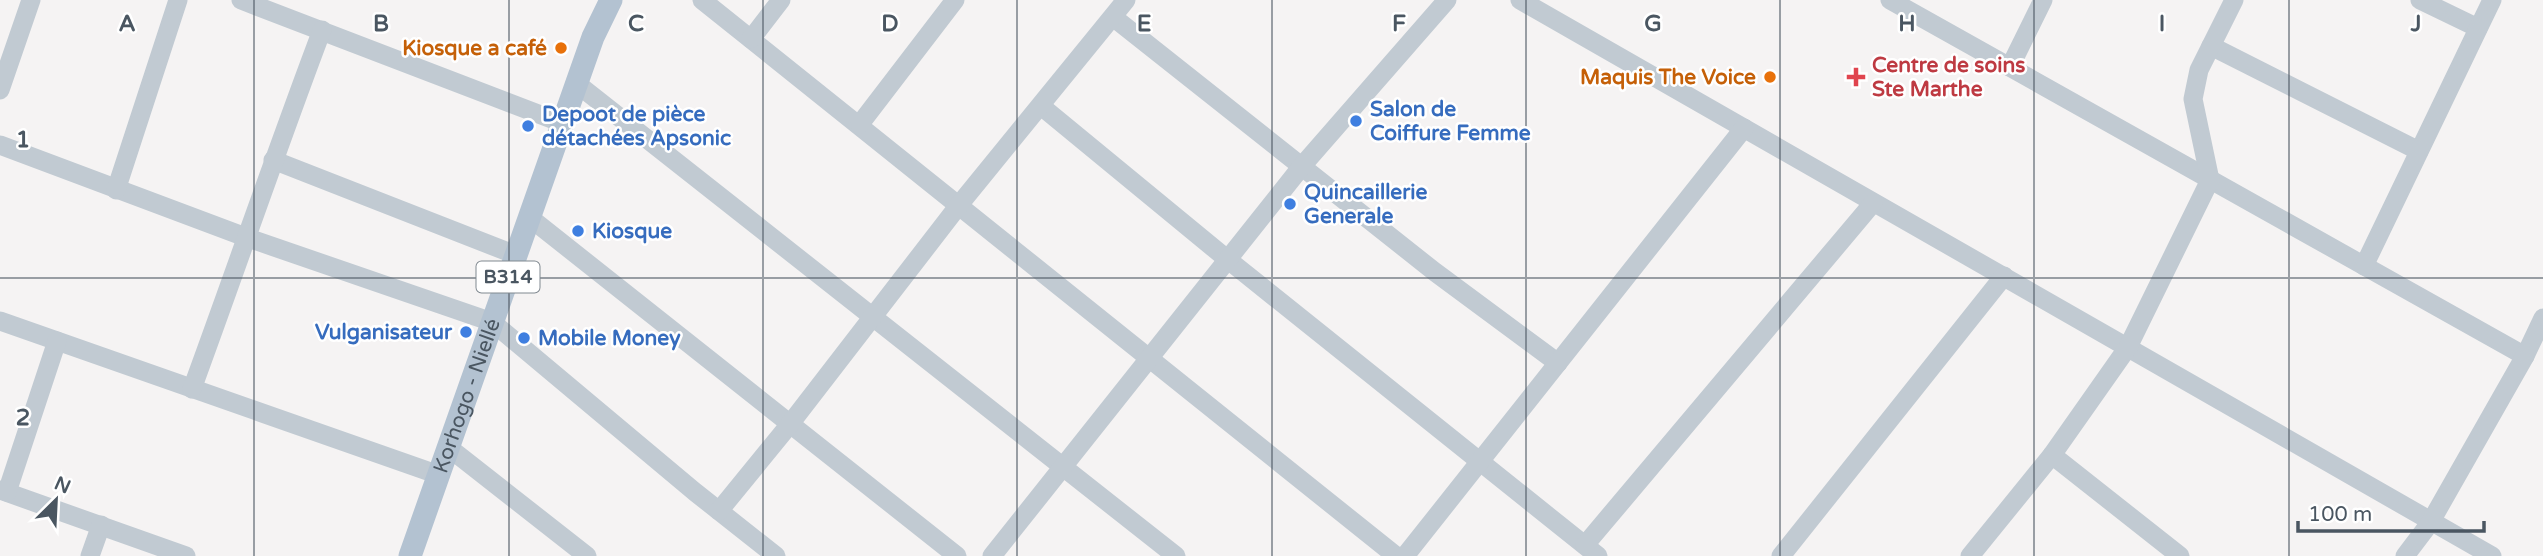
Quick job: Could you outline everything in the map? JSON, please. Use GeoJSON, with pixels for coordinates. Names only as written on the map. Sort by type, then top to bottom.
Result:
{"type":"FeatureCollection","features":[{"type":"Feature","properties":{"kind":"main road","name":"Korhogo - Niellé"},"geometry":{"type":"LineString","coordinates":[[410,556],[576,83],[593,37],[611,0]]}},
{"type":"Feature","properties":{"kind":"street"},"geometry":{"type":"LineString","coordinates":[[0,90],[31,0]]}},
{"type":"Feature","properties":{"kind":"street"},"geometry":{"type":"LineString","coordinates":[[117,190],[178,0]]}},
{"type":"Feature","properties":{"kind":"street"},"geometry":{"type":"LineString","coordinates":[[241,0],[562,122]]}},
{"type":"Feature","properties":{"kind":"street"},"geometry":{"type":"LineString","coordinates":[[702,0],[1396,556]]}},
{"type":"Feature","properties":{"kind":"street"},"geometry":{"type":"LineString","coordinates":[[751,39],[781,0]]}},
{"type":"Feature","properties":{"kind":"street"},"geometry":{"type":"LineString","coordinates":[[860,124],[955,0]]}},
{"type":"Feature","properties":{"kind":"street"},"geometry":{"type":"LineString","coordinates":[[719,512],[958,205],[1126,0]]}},
{"type":"Feature","properties":{"kind":"street"},"geometry":{"type":"LineString","coordinates":[[992,556],[1302,166],[1447,0]]}},
{"type":"Feature","properties":{"kind":"street"},"geometry":{"type":"LineString","coordinates":[[1520,0],[2128,347],[2430,523],[2492,556]]}},
{"type":"Feature","properties":{"kind":"street"},"geometry":{"type":"LineString","coordinates":[[1890,0],[2525,356]]}},
{"type":"Feature","properties":{"kind":"street"},"geometry":{"type":"LineString","coordinates":[[2011,67],[2043,0]]}},
{"type":"Feature","properties":{"kind":"street"},"geometry":{"type":"LineString","coordinates":[[1977,554],[2052,455],[2128,347],[2210,180],[2193,99],[2199,70],[2234,0]]}},
{"type":"Feature","properties":{"kind":"street"},"geometry":{"type":"LineString","coordinates":[[2420,0],[2478,28]]}},
{"type":"Feature","properties":{"kind":"street"},"geometry":{"type":"LineString","coordinates":[[2364,266],[2491,0]]}},
{"type":"Feature","properties":{"kind":"street"},"geometry":{"type":"LineString","coordinates":[[1113,17],[1435,272],[1558,363]]}},
{"type":"Feature","properties":{"kind":"street"},"geometry":{"type":"LineString","coordinates":[[192,389],[322,30]]}},
{"type":"Feature","properties":{"kind":"street"},"geometry":{"type":"LineString","coordinates":[[2211,46],[2419,151]]}},
{"type":"Feature","properties":{"kind":"street"},"geometry":{"type":"LineString","coordinates":[[576,83],[1176,556]]}},
{"type":"Feature","properties":{"kind":"street"},"geometry":{"type":"LineString","coordinates":[[1041,106],[1227,259],[1592,550],[1873,203]]}},
{"type":"Feature","properties":{"kind":"street"},"geometry":{"type":"LineString","coordinates":[[1405,556],[1744,128]]}},
{"type":"Feature","properties":{"kind":"street"},"geometry":{"type":"LineString","coordinates":[[0,145],[117,190],[492,322],[764,552]]}},
{"type":"Feature","properties":{"kind":"street"},"geometry":{"type":"LineString","coordinates":[[273,160],[516,255]]}},
{"type":"Feature","properties":{"kind":"street"},"geometry":{"type":"LineString","coordinates":[[529,217],[957,556]]}},
{"type":"Feature","properties":{"kind":"street"},"geometry":{"type":"LineString","coordinates":[[1781,556],[2004,276]]}},
{"type":"Feature","properties":{"kind":"street"},"geometry":{"type":"LineString","coordinates":[[2405,556],[2430,523],[2525,356],[2543,318]]}},
{"type":"Feature","properties":{"kind":"street"},"geometry":{"type":"LineString","coordinates":[[0,321],[439,475]]}},
{"type":"Feature","properties":{"kind":"street"},"geometry":{"type":"LineString","coordinates":[[57,341],[4,491],[187,556]]}},
{"type":"Feature","properties":{"kind":"street"},"geometry":{"type":"LineString","coordinates":[[448,447],[587,556]]}},
{"type":"Feature","properties":{"kind":"street"},"geometry":{"type":"LineString","coordinates":[[2052,455],[2180,556]]}},
{"type":"Feature","properties":{"kind":"street"},"geometry":{"type":"LineString","coordinates":[[90,556],[101,524]]}},
{"type":"Feature","properties":{"kind":"place","name":"Kiosque a café"},"geometry":{"type":"Point","coordinates":[561,48]}},
{"type":"Feature","properties":{"kind":"place","name":"Maquis The Voice"},"geometry":{"type":"Point","coordinates":[1770,77]}},
{"type":"Feature","properties":{"kind":"place","name":"Centre de soins Ste Marthe"},"geometry":{"type":"Point","coordinates":[1856,77]}},
{"type":"Feature","properties":{"kind":"place","name":"Salon de Coiffure Femme"},"geometry":{"type":"Point","coordinates":[1356,121]}},
{"type":"Feature","properties":{"kind":"place","name":"Depoot de pièce détachées Apsonic"},"geometry":{"type":"Point","coordinates":[528,126]}},
{"type":"Feature","properties":{"kind":"place","name":"Quincaillerie Generale"},"geometry":{"type":"Point","coordinates":[1290,204]}},
{"type":"Feature","properties":{"kind":"place","name":"Kiosque"},"geometry":{"type":"Point","coordinates":[578,231]}},
{"type":"Feature","properties":{"kind":"place","name":"Vulganisateur"},"geometry":{"type":"Point","coordinates":[466,332]}},
{"type":"Feature","properties":{"kind":"place","name":"Mobile Money"},"geometry":{"type":"Point","coordinates":[524,338]}}]}
